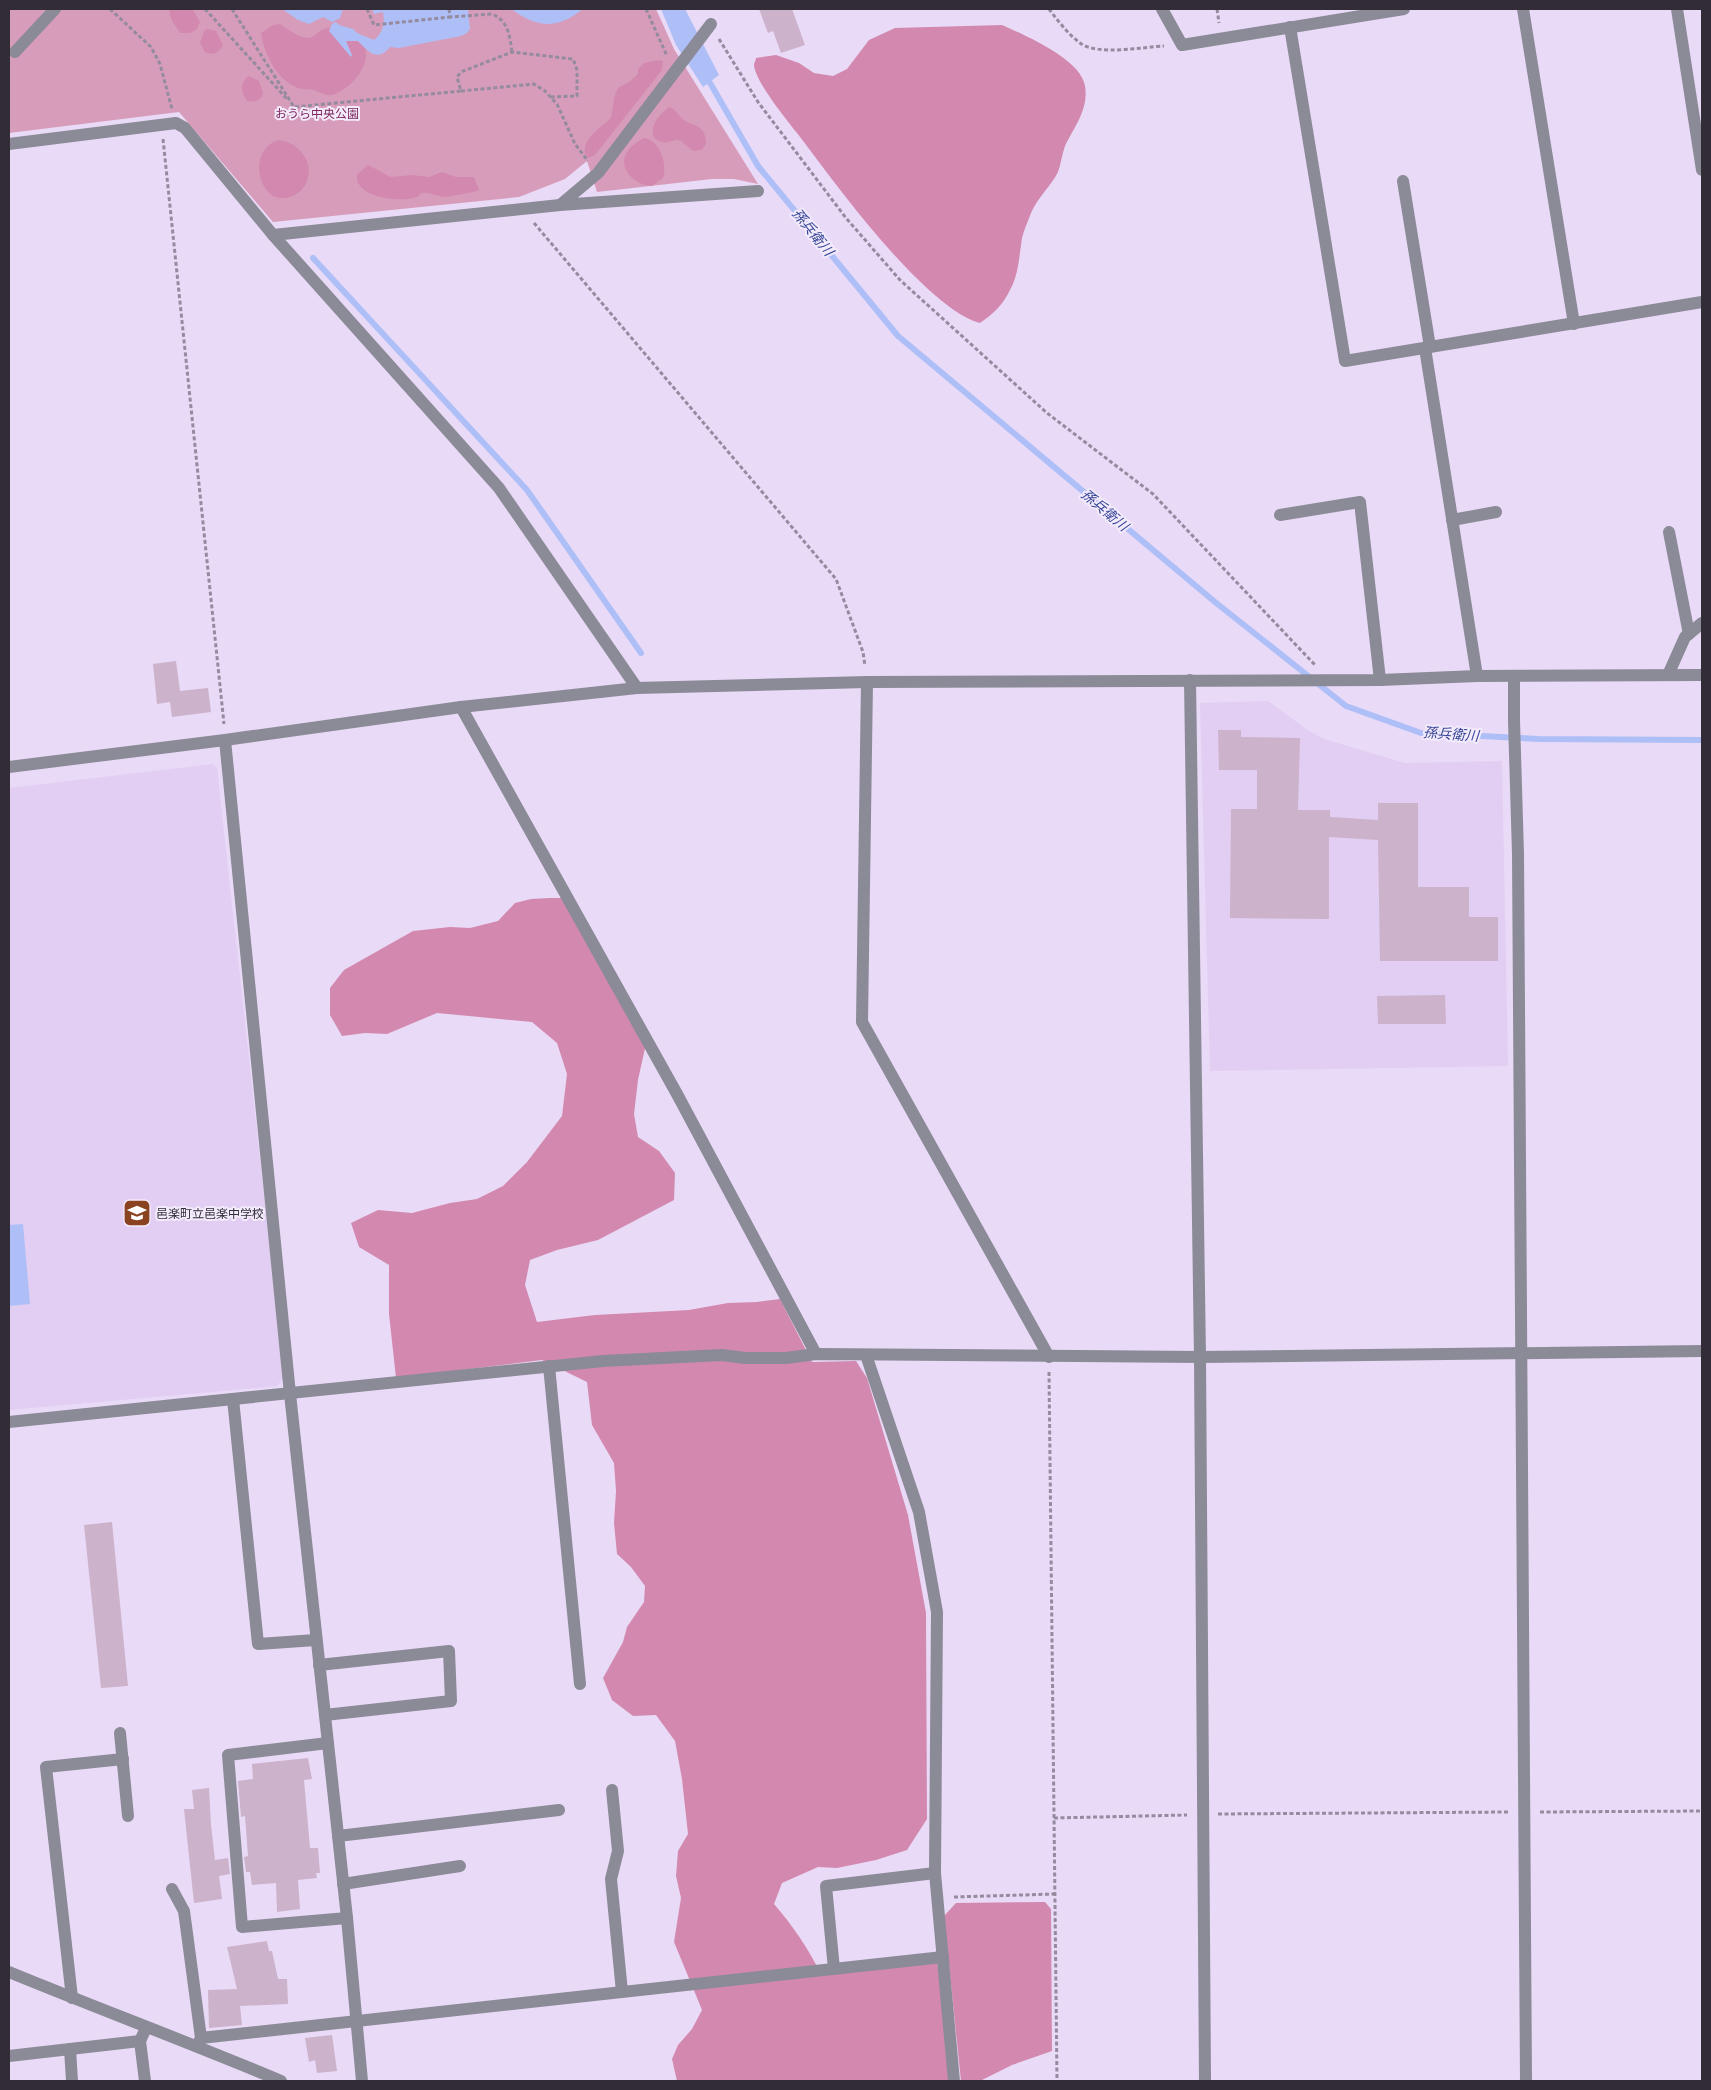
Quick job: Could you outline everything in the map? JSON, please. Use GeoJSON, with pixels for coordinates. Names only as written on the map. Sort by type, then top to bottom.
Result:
{"type":"FeatureCollection","features":[{"type":"Feature","properties":{"kind":"street"},"geometry":{"type":"LineString","coordinates":[[15,52],[55,9]]}},
{"type":"Feature","properties":{"kind":"street"},"geometry":{"type":"LineString","coordinates":[[1162,9],[1182,45],[1404,9]]}},
{"type":"Feature","properties":{"kind":"street"},"geometry":{"type":"LineString","coordinates":[[1523,9],[1574,324]]}},
{"type":"Feature","properties":{"kind":"street"},"geometry":{"type":"LineString","coordinates":[[1677,9],[1702,170]]}},
{"type":"Feature","properties":{"kind":"street"},"geometry":{"type":"LineString","coordinates":[[560,205],[598,173],[677,71],[710,24]]}},
{"type":"Feature","properties":{"kind":"street"},"geometry":{"type":"LineString","coordinates":[[1290,27],[1345,361],[1702,302]]}},
{"type":"Feature","properties":{"kind":"street"},"geometry":{"type":"LineString","coordinates":[[9,144],[176,123],[185,128],[273,235],[499,488],[638,688]]}},
{"type":"Feature","properties":{"kind":"street"},"geometry":{"type":"LineString","coordinates":[[1403,181],[1452,520],[1477,676]]}},
{"type":"Feature","properties":{"kind":"street"},"geometry":{"type":"LineString","coordinates":[[273,235],[560,205],[758,191]]}},
{"type":"Feature","properties":{"kind":"street"},"geometry":{"type":"LineString","coordinates":[[1280,515],[1360,502],[1380,680]]}},
{"type":"Feature","properties":{"kind":"street"},"geometry":{"type":"LineString","coordinates":[[1452,520],[1496,512]]}},
{"type":"Feature","properties":{"kind":"street"},"geometry":{"type":"LineString","coordinates":[[1668,532],[1689,634]]}},
{"type":"Feature","properties":{"kind":"street"},"geometry":{"type":"LineString","coordinates":[[1668,675],[1685,637],[1702,623]]}},
{"type":"Feature","properties":{"kind":"street"},"geometry":{"type":"LineString","coordinates":[[9,767],[225,740],[461,707],[638,688],[867,682],[1380,680],[1477,676],[1702,675]]}},
{"type":"Feature","properties":{"kind":"street"},"geometry":{"type":"LineString","coordinates":[[1514,677],[1518,864],[1526,2081]]}},
{"type":"Feature","properties":{"kind":"street"},"geometry":{"type":"LineString","coordinates":[[1190,680],[1200,1356],[1205,2081]]}},
{"type":"Feature","properties":{"kind":"street"},"geometry":{"type":"LineString","coordinates":[[867,682],[862,1022],[1049,1357]]}},
{"type":"Feature","properties":{"kind":"street"},"geometry":{"type":"LineString","coordinates":[[461,707],[677,1094],[816,1354]]}},
{"type":"Feature","properties":{"kind":"street"},"geometry":{"type":"LineString","coordinates":[[225,740],[290,1394],[358,2022],[362,2081]]}},
{"type":"Feature","properties":{"kind":"street"},"geometry":{"type":"LineString","coordinates":[[9,1422],[549,1366],[603,1361],[722,1355],[745,1358],[786,1358],[816,1354],[1049,1357],[1702,1350]]}},
{"type":"Feature","properties":{"kind":"street"},"geometry":{"type":"LineString","coordinates":[[866,1356],[919,1512],[937,1612],[935,1873],[939,1897],[954,2081]]}},
{"type":"Feature","properties":{"kind":"street"},"geometry":{"type":"LineString","coordinates":[[549,1366],[580,1684]]}},
{"type":"Feature","properties":{"kind":"street"},"geometry":{"type":"LineString","coordinates":[[233,1399],[258,1644],[316,1640]]}},
{"type":"Feature","properties":{"kind":"street"},"geometry":{"type":"LineString","coordinates":[[319,1665],[449,1650],[451,1701],[325,1715]]}},
{"type":"Feature","properties":{"kind":"street"},"geometry":{"type":"LineString","coordinates":[[120,1733],[128,1816]]}},
{"type":"Feature","properties":{"kind":"street"},"geometry":{"type":"LineString","coordinates":[[328,1743],[228,1755],[242,1928],[347,1918]]}},
{"type":"Feature","properties":{"kind":"street"},"geometry":{"type":"LineString","coordinates":[[72,1998],[46,1767],[123,1759]]}},
{"type":"Feature","properties":{"kind":"street"},"geometry":{"type":"LineString","coordinates":[[612,1790],[618,1851],[612,1879],[622,1992]]}},
{"type":"Feature","properties":{"kind":"street"},"geometry":{"type":"LineString","coordinates":[[338,1836],[559,1810]]}},
{"type":"Feature","properties":{"kind":"street"},"geometry":{"type":"LineString","coordinates":[[343,1884],[460,1866]]}},
{"type":"Feature","properties":{"kind":"street"},"geometry":{"type":"LineString","coordinates":[[834,1969],[826,1886],[935,1873]]}},
{"type":"Feature","properties":{"kind":"street"},"geometry":{"type":"LineString","coordinates":[[172,1889],[184,1911],[199,2042]]}},
{"type":"Feature","properties":{"kind":"street"},"geometry":{"type":"LineString","coordinates":[[199,2042],[358,2022],[943,1957]]}},
{"type":"Feature","properties":{"kind":"street"},"geometry":{"type":"LineString","coordinates":[[9,1972],[146,2028],[199,2042],[281,2081]]}},
{"type":"Feature","properties":{"kind":"street"},"geometry":{"type":"LineString","coordinates":[[145,2081],[140,2041],[146,2028]]}},
{"type":"Feature","properties":{"kind":"street"},"geometry":{"type":"LineString","coordinates":[[9,2056],[140,2041]]}},
{"type":"Feature","properties":{"kind":"street"},"geometry":{"type":"LineString","coordinates":[[70,2048],[72,2081]]}},
{"type":"Feature","properties":{"kind":"path"},"geometry":{"type":"LineString","coordinates":[[110,9],[151,47],[160,64],[176,123]]}},
{"type":"Feature","properties":{"kind":"path"},"geometry":{"type":"LineString","coordinates":[[205,9],[294,107]]}},
{"type":"Feature","properties":{"kind":"path"},"geometry":{"type":"LineString","coordinates":[[232,9],[294,107]]}},
{"type":"Feature","properties":{"kind":"path"},"geometry":{"type":"LineString","coordinates":[[366,9],[374,25],[450,17],[497,15],[504,23],[509,35],[512,52]]}},
{"type":"Feature","properties":{"kind":"path"},"geometry":{"type":"LineString","coordinates":[[449,9],[450,17]]}},
{"type":"Feature","properties":{"kind":"path"},"geometry":{"type":"LineString","coordinates":[[646,9],[677,71]]}},
{"type":"Feature","properties":{"kind":"path"},"geometry":{"type":"LineString","coordinates":[[1049,9],[1081,44],[1096,50],[1182,45]]}},
{"type":"Feature","properties":{"kind":"path"},"geometry":{"type":"LineString","coordinates":[[710,24],[758,102],[846,218],[900,280],[1047,412],[1153,494],[1329,680]]}},
{"type":"Feature","properties":{"kind":"path"},"geometry":{"type":"LineString","coordinates":[[461,91],[457,77],[461,72],[512,52],[572,59],[577,70],[577,96],[550,97]]}},
{"type":"Feature","properties":{"kind":"path"},"geometry":{"type":"LineString","coordinates":[[294,107],[534,84],[545,91],[557,104],[575,144],[598,173]]}},
{"type":"Feature","properties":{"kind":"path"},"geometry":{"type":"LineString","coordinates":[[162,125],[225,740]]}},
{"type":"Feature","properties":{"kind":"path"},"geometry":{"type":"LineString","coordinates":[[522,209],[836,579],[863,652],[867,682]]}},
{"type":"Feature","properties":{"kind":"path"},"geometry":{"type":"LineString","coordinates":[[1049,1357],[1058,2081]]}},
{"type":"Feature","properties":{"kind":"path"},"geometry":{"type":"LineString","coordinates":[[1054,1818],[1204,1814],[1702,1811]]}},
{"type":"Feature","properties":{"kind":"path"},"geometry":{"type":"LineString","coordinates":[[939,1897],[1055,1894]]}},
{"type":"Feature","properties":{"kind":"shaded area"},"geometry":{"type":"Polygon","coordinates":[[[169,9],[192,9],[200,22],[197,29],[190,33],[180,33],[171,19],[169,9]]]}},
{"type":"Feature","properties":{"kind":"shaded area"},"geometry":{"type":"Polygon","coordinates":[[[280,24],[307,38],[328,28],[338,28],[352,34],[359,39],[366,55],[360,73],[347,87],[332,95],[300,89],[291,84],[278,73],[268,58],[261,33],[273,25],[280,24]]]}},
{"type":"Feature","properties":{"kind":"shaded area"},"geometry":{"type":"Polygon","coordinates":[[[1002,25],[1063,57],[1081,76],[1086,94],[1083,110],[1065,146],[1058,172],[1034,207],[1026,226],[1013,284],[1001,305],[980,323],[959,314],[947,305],[893,254],[772,100],[760,80],[754,65],[756,58],[776,55],[799,63],[814,73],[833,76],[847,69],[869,40],[895,28],[1002,25]]]}},
{"type":"Feature","properties":{"kind":"shaded area"},"geometry":{"type":"Polygon","coordinates":[[[207,29],[216,31],[223,45],[216,53],[205,52],[200,43],[204,31],[207,29]]]}},
{"type":"Feature","properties":{"kind":"shaded area"},"geometry":{"type":"Polygon","coordinates":[[[663,61],[662,70],[595,155],[588,158],[585,154],[586,143],[611,118],[615,94],[618,88],[638,74],[638,69],[644,63],[663,61]]]}},
{"type":"Feature","properties":{"kind":"shaded area"},"geometry":{"type":"Polygon","coordinates":[[[249,76],[259,81],[263,93],[259,99],[250,102],[247,101],[242,91],[242,85],[249,76]]]}},
{"type":"Feature","properties":{"kind":"shaded area"},"geometry":{"type":"Polygon","coordinates":[[[669,107],[674,109],[684,120],[702,130],[706,138],[706,144],[702,150],[693,151],[677,140],[664,143],[655,139],[653,135],[654,126],[658,117],[669,107]]]}},
{"type":"Feature","properties":{"kind":"shaded area"},"geometry":{"type":"Polygon","coordinates":[[[644,138],[654,143],[663,160],[663,178],[652,186],[640,183],[630,176],[624,160],[627,151],[644,138]]]}},
{"type":"Feature","properties":{"kind":"shaded area"},"geometry":{"type":"Polygon","coordinates":[[[278,140],[296,147],[305,157],[309,170],[307,182],[302,189],[295,195],[283,198],[273,196],[265,188],[259,167],[261,156],[268,146],[278,140]]]}},
{"type":"Feature","properties":{"kind":"shaded area"},"geometry":{"type":"Polygon","coordinates":[[[368,165],[391,177],[412,175],[429,177],[442,172],[456,177],[474,177],[479,190],[444,197],[421,193],[419,196],[402,199],[381,197],[371,194],[358,183],[357,175],[368,165]]]}},
{"type":"Feature","properties":{"kind":"shaded area"},"geometry":{"type":"Polygon","coordinates":[[[1268,701],[1309,731],[1324,739],[1405,763],[1502,761],[1508,1066],[1210,1071],[1200,703],[1268,701]]]}},
{"type":"Feature","properties":{"kind":"shaded area","name":"邑楽町立邑楽中学校"},"geometry":{"type":"Polygon","coordinates":[[[213,764],[217,768],[284,1377],[277,1386],[9,1410],[9,788],[213,764]]]}},
{"type":"Feature","properties":{"kind":"shaded area"},"geometry":{"type":"Polygon","coordinates":[[[568,898],[647,1039],[638,1080],[634,1114],[638,1137],[659,1151],[675,1173],[674,1200],[598,1240],[557,1250],[530,1260],[525,1285],[537,1322],[595,1315],[689,1310],[728,1303],[780,1299],[812,1362],[856,1361],[867,1378],[908,1515],[926,1613],[927,1819],[907,1850],[876,1860],[837,1868],[818,1867],[782,1883],[774,1904],[800,1938],[821,1974],[937,1962],[953,2081],[677,2081],[672,2059],[678,2045],[692,2029],[702,2010],[674,1942],[681,1898],[676,1876],[678,1851],[688,1834],[682,1779],[675,1741],[656,1715],[633,1716],[612,1700],[603,1678],[623,1642],[627,1627],[644,1602],[645,1586],[631,1567],[617,1554],[614,1523],[616,1491],[614,1463],[592,1425],[587,1382],[542,1360],[396,1378],[389,1314],[389,1265],[359,1247],[351,1223],[378,1210],[412,1213],[450,1203],[477,1199],[503,1186],[527,1162],[562,1116],[567,1074],[557,1043],[532,1022],[437,1013],[387,1034],[365,1033],[342,1036],[330,1015],[330,988],[344,970],[413,931],[450,927],[470,928],[498,921],[515,903],[531,899],[568,898]]]}},
{"type":"Feature","properties":{"kind":"shaded area"},"geometry":{"type":"Polygon","coordinates":[[[1045,1902],[1051,1909],[1052,2051],[1012,2065],[980,2081],[961,2081],[944,1916],[956,1903],[1045,1902]]]}},
{"type":"Feature","properties":{"kind":"green space","name":"おうら中央公園"},"geometry":{"type":"Polygon","coordinates":[[[9,9],[656,9],[674,49],[758,184],[734,179],[712,179],[597,192],[587,161],[565,179],[519,197],[273,222],[179,112],[9,133],[9,9]]]}},
{"type":"Feature","properties":{"kind":"water"},"geometry":{"type":"Polygon","coordinates":[[[282,9],[343,9],[340,18],[332,22],[323,17],[309,24],[298,20],[282,9]]]}},
{"type":"Feature","properties":{"kind":"water"},"geometry":{"type":"Polygon","coordinates":[[[372,9],[468,9],[470,29],[461,36],[399,48],[390,47],[385,52],[377,55],[369,52],[358,41],[346,41],[352,55],[351,57],[329,31],[332,24],[336,22],[374,40],[381,31],[384,16],[383,12],[374,14],[372,9]]]}},
{"type":"Feature","properties":{"kind":"water"},"geometry":{"type":"Polygon","coordinates":[[[511,9],[583,9],[564,21],[547,24],[530,20],[511,9]]]}},
{"type":"Feature","properties":{"kind":"water"},"geometry":{"type":"Polygon","coordinates":[[[661,9],[685,9],[719,75],[703,87],[676,45],[661,9]]]}},
{"type":"Feature","properties":{"kind":"water"},"geometry":{"type":"Polygon","coordinates":[[[23,1224],[30,1304],[9,1306],[9,1225],[23,1224]]]}},
{"type":"Feature","properties":{"kind":"building"},"geometry":{"type":"Polygon","coordinates":[[[759,9],[792,9],[805,45],[781,53],[773,31],[768,33],[759,9]]]}},
{"type":"Feature","properties":{"kind":"building"},"geometry":{"type":"Polygon","coordinates":[[[176,661],[180,691],[208,688],[211,712],[172,717],[170,702],[157,704],[153,664],[176,661]]]}},
{"type":"Feature","properties":{"kind":"building"},"geometry":{"type":"Polygon","coordinates":[[[1218,730],[1241,730],[1241,737],[1300,738],[1298,810],[1330,810],[1330,817],[1378,820],[1378,803],[1418,803],[1418,887],[1469,887],[1469,917],[1498,917],[1498,961],[1380,961],[1378,840],[1329,837],[1329,919],[1230,918],[1231,809],[1257,809],[1257,770],[1219,770],[1218,730]]]}},
{"type":"Feature","properties":{"kind":"building"},"geometry":{"type":"Polygon","coordinates":[[[1445,995],[1446,1024],[1378,1024],[1377,996],[1445,995]]]}},
{"type":"Feature","properties":{"kind":"building"},"geometry":{"type":"Polygon","coordinates":[[[112,1522],[128,1686],[101,1688],[84,1525],[112,1522]]]}},
{"type":"Feature","properties":{"kind":"building"},"geometry":{"type":"Polygon","coordinates":[[[308,1758],[312,1779],[304,1780],[310,1848],[318,1848],[320,1873],[316,1873],[317,1878],[298,1880],[300,1909],[277,1912],[276,1883],[252,1885],[250,1872],[246,1872],[244,1857],[248,1856],[245,1816],[241,1817],[238,1781],[253,1779],[252,1764],[308,1758]]]}},
{"type":"Feature","properties":{"kind":"building"},"geometry":{"type":"Polygon","coordinates":[[[209,1788],[215,1860],[228,1858],[230,1874],[219,1876],[222,1899],[194,1903],[184,1809],[194,1809],[192,1790],[209,1788]]]}},
{"type":"Feature","properties":{"kind":"building"},"geometry":{"type":"Polygon","coordinates":[[[267,1941],[269,1951],[272,1951],[278,1979],[287,1979],[288,2004],[240,2006],[242,2025],[209,2028],[208,1990],[237,1989],[227,1947],[267,1941]]]}},
{"type":"Feature","properties":{"kind":"building"},"geometry":{"type":"Polygon","coordinates":[[[332,2035],[337,2071],[317,2073],[315,2060],[309,2062],[305,2038],[332,2035]]]}},
{"type":"Feature","properties":{"kind":"waterway","name":"孫兵衛川"},"geometry":{"type":"LineString","coordinates":[[706,76],[758,166],[898,336],[1215,602],[1346,706],[1421,733],[1539,739],[1702,740]]}},
{"type":"Feature","properties":{"kind":"waterway"},"geometry":{"type":"LineString","coordinates":[[313,258],[527,490],[641,653]]}},
{"type":"Feature","properties":{"kind":"place","name":"邑楽町立邑楽中学校"},"geometry":{"type":"Point","coordinates":[137,1213]}}]}
